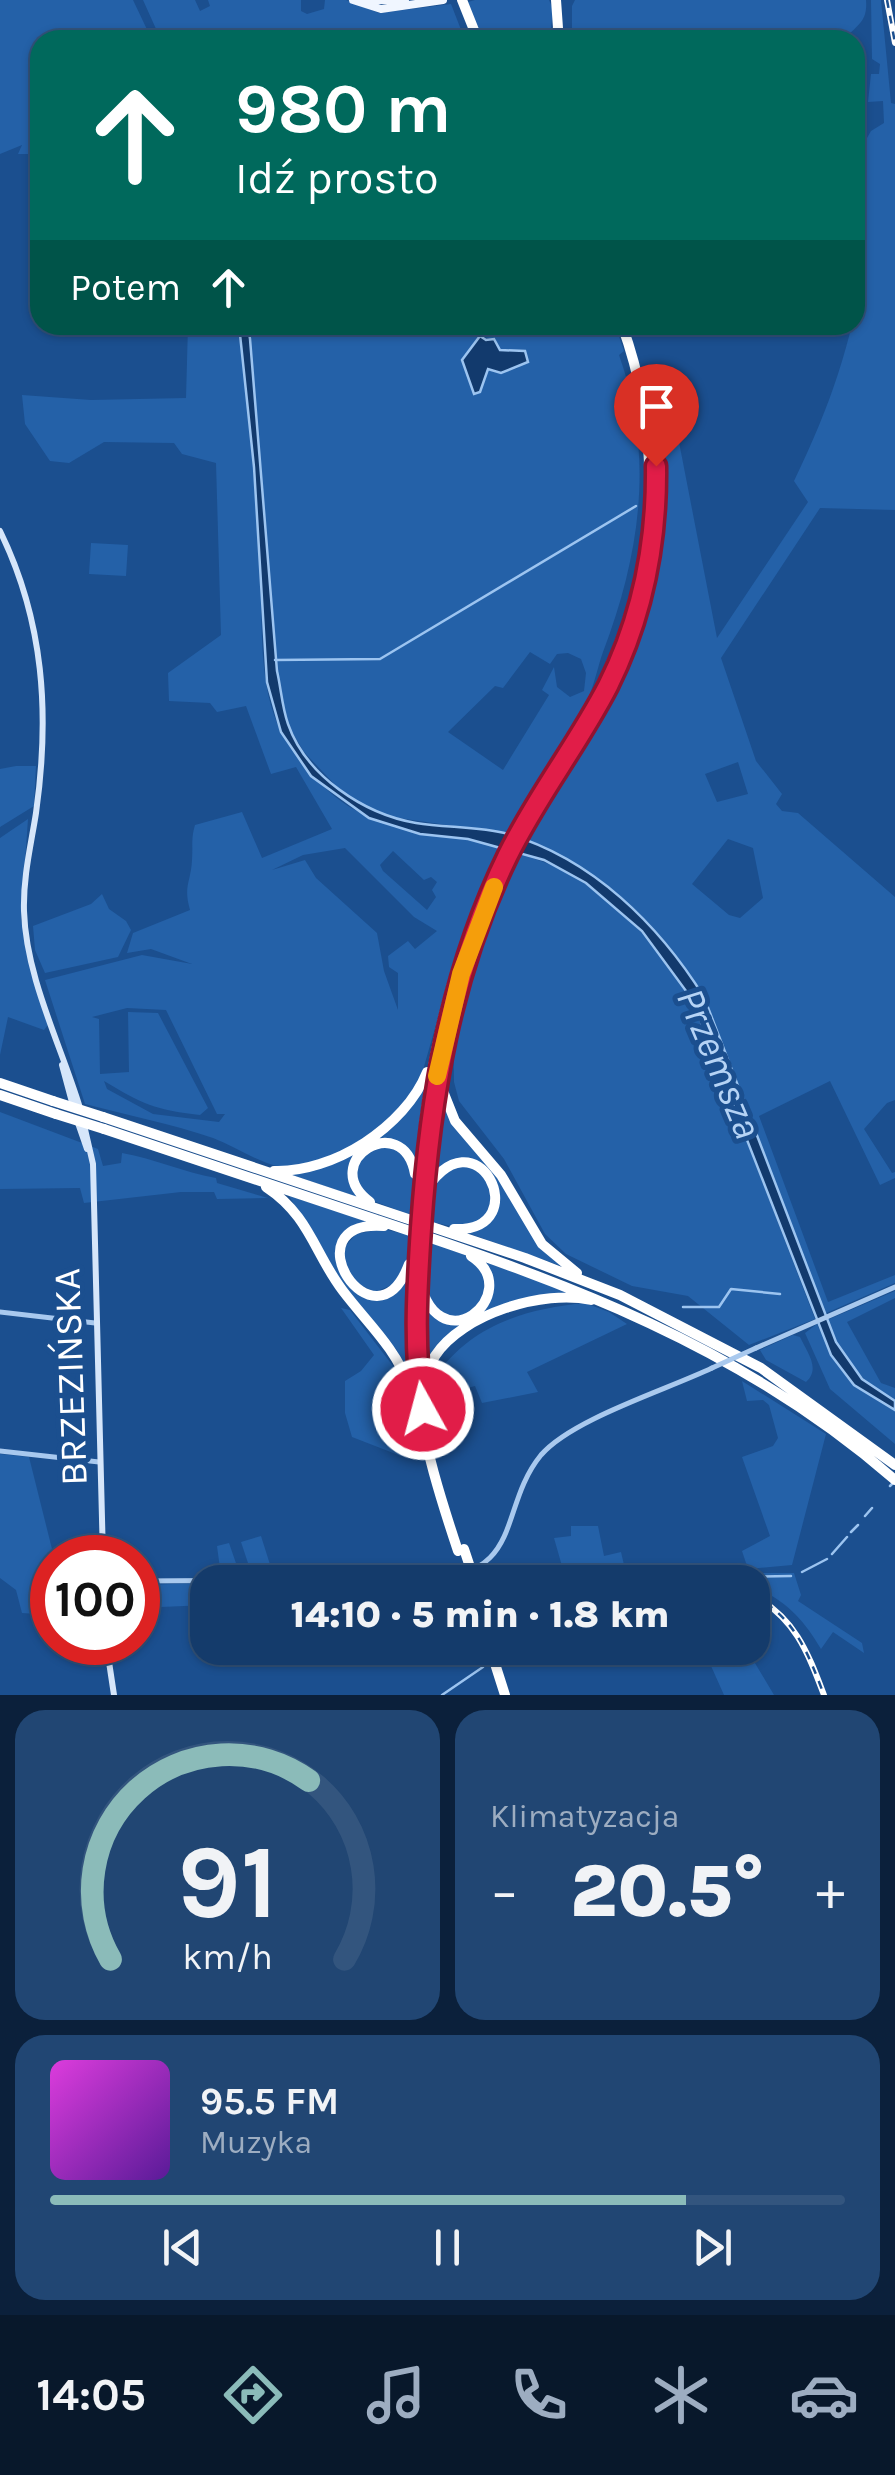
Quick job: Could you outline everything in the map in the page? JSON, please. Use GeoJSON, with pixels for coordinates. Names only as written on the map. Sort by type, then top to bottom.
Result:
{"type":"FeatureCollection","features":[{"type":"Feature","properties":{"kind":"highway"},"geometry":{"type":"LineString","coordinates":[[459,0],[470,30]]}},
{"type":"Feature","properties":{"kind":"highway"},"geometry":{"type":"LineString","coordinates":[[557,2],[558,30]]}},
{"type":"Feature","properties":{"kind":"highway"},"geometry":{"type":"LineString","coordinates":[[420,1410],[410,1342],[420,1194],[436,1061],[466,957],[501,865],[605,678],[628,618],[642,565],[650,501],[648,436],[627,335]]}},
{"type":"Feature","properties":{"kind":"highway"},"geometry":{"type":"LineString","coordinates":[[258,1175],[311,1168],[345,1152],[408,1105],[436,1061]]}},
{"type":"Feature","properties":{"kind":"highway"},"geometry":{"type":"LineString","coordinates":[[436,1061],[455,1121],[501,1175],[549,1252],[595,1284]]}},
{"type":"Feature","properties":{"kind":"highway"},"geometry":{"type":"LineString","coordinates":[[0,1083],[54,1101],[103,1124]]}},
{"type":"Feature","properties":{"kind":"highway"},"geometry":{"type":"LineString","coordinates":[[0,1095],[258,1175],[618,1306],[741,1368],[820,1421],[895,1480]]}},
{"type":"Feature","properties":{"kind":"highway"},"geometry":{"type":"LineString","coordinates":[[383,1210],[360,1194],[354,1182],[356,1159],[366,1148],[384,1142],[403,1150],[411,1158],[420,1194]]}},
{"type":"Feature","properties":{"kind":"highway"},"geometry":{"type":"LineString","coordinates":[[420,1194],[438,1174],[460,1162],[482,1168],[495,1187],[493,1210],[479,1225],[462,1230],[434,1227]]}},
{"type":"Feature","properties":{"kind":"highway"},"geometry":{"type":"LineString","coordinates":[[258,1175],[383,1210],[595,1284],[748,1360],[839,1421],[895,1466]]}},
{"type":"Feature","properties":{"kind":"highway"},"geometry":{"type":"LineString","coordinates":[[258,1175],[303,1220],[343,1291],[395,1354],[420,1410],[466,1565]]}},
{"type":"Feature","properties":{"kind":"highway"},"geometry":{"type":"LineString","coordinates":[[403,1228],[368,1226],[350,1235],[340,1254],[345,1279],[364,1293],[388,1292],[405,1275],[417,1251]]}},
{"type":"Feature","properties":{"kind":"highway"},"geometry":{"type":"LineString","coordinates":[[418,1273],[423,1296],[435,1314],[456,1321],[472,1317],[486,1301],[489,1280],[478,1260],[456,1246]]}},
{"type":"Feature","properties":{"kind":"highway"},"geometry":{"type":"LineString","coordinates":[[417,1251],[420,1410]]}},
{"type":"Feature","properties":{"kind":"highway"},"geometry":{"type":"LineString","coordinates":[[420,1410],[432,1360],[443,1346],[508,1307],[547,1296],[571,1296],[618,1306]]}},
{"type":"Feature","properties":{"kind":"highway"},"geometry":{"type":"LineString","coordinates":[[498,1665],[508,1695]]}},
{"type":"Feature","properties":{"kind":"main road"},"geometry":{"type":"LineString","coordinates":[[352,0],[381,9],[442,0]]}},
{"type":"Feature","properties":{"kind":"main road"},"geometry":{"type":"LineString","coordinates":[[368,0],[405,0]]}},
{"type":"Feature","properties":{"kind":"main road","name":"BRZEZIŃSKA"},"geometry":{"type":"LineString","coordinates":[[0,531],[27,595],[43,677],[39,785],[24,908],[28,944],[92,1170],[102,1535]]}},
{"type":"Feature","properties":{"kind":"main road"},"geometry":{"type":"LineString","coordinates":[[109,1665],[114,1695]]}},
{"type":"Feature","properties":{"kind":"street"},"geometry":{"type":"LineString","coordinates":[[160,1580],[426,1580],[461,1574],[486,1561],[501,1544],[532,1469],[554,1442],[895,1287]]}},
{"type":"Feature","properties":{"kind":"street"},"geometry":{"type":"LineString","coordinates":[[0,1312],[95,1323]]}},
{"type":"Feature","properties":{"kind":"street"},"geometry":{"type":"LineString","coordinates":[[0,1451],[99,1462]]}},
{"type":"Feature","properties":{"kind":"shaded area"},"geometry":{"type":"Polygon","coordinates":[[[0,0],[133,0],[147,30],[30,30],[30,154],[18,154],[22,145],[0,154],[0,0]]]}},
{"type":"Feature","properties":{"kind":"shaded area"},"geometry":{"type":"Polygon","coordinates":[[[143,0],[195,0],[200,11],[210,6],[208,0],[301,0],[301,11],[307,14],[324,9],[325,0],[346,0],[379,13],[451,4],[461,30],[156,30],[143,0]]]}},
{"type":"Feature","properties":{"kind":"shaded area"},"geometry":{"type":"Polygon","coordinates":[[[549,0],[553,9],[551,30],[478,30],[468,2],[549,0]]]}},
{"type":"Feature","properties":{"kind":"shaded area"},"geometry":{"type":"Polygon","coordinates":[[[575,0],[866,0],[865,14],[853,30],[572,30],[575,0]]]}},
{"type":"Feature","properties":{"kind":"shaded area"},"geometry":{"type":"Polygon","coordinates":[[[871,0],[881,0],[891,103],[895,104],[895,510],[820,508],[721,658],[756,761],[782,794],[776,804],[782,811],[798,813],[895,897],[895,1100],[887,1103],[864,1129],[892,1173],[895,1172],[895,1178],[880,1185],[830,1081],[759,1116],[828,1302],[895,1275],[895,1283],[824,1314],[704,997],[666,944],[625,903],[577,869],[520,840],[606,704],[642,621],[660,518],[659,416],[679,442],[717,638],[808,502],[794,481],[819,425],[849,335],[865,335],[865,142],[871,131],[884,123],[883,101],[868,102],[871,74],[879,74],[880,64],[872,59],[871,0]],[[738,762],[705,774],[717,802],[748,794],[738,762]],[[728,839],[692,884],[729,915],[740,918],[763,898],[753,848],[728,839]]]}},
{"type":"Feature","properties":{"kind":"shaded area"},"geometry":{"type":"Polygon","coordinates":[[[188,335],[241,335],[265,674],[282,733],[311,773],[348,806],[386,823],[501,849],[464,936],[419,1084],[376,1128],[315,1163],[295,1167],[269,1164],[197,1133],[85,1104],[45,980],[142,955],[192,964],[151,949],[127,953],[133,933],[190,910],[187,889],[195,825],[242,812],[262,858],[332,829],[296,767],[271,774],[246,706],[217,712],[210,703],[169,701],[168,673],[221,635],[216,463],[182,454],[174,443],[104,442],[69,463],[50,461],[25,424],[22,395],[91,400],[186,398],[188,335]],[[345,848],[303,855],[272,870],[305,860],[316,878],[377,933],[384,971],[398,1010],[398,973],[389,967],[388,956],[408,941],[415,949],[437,931],[414,917],[345,848]],[[393,851],[380,865],[427,910],[436,897],[432,890],[437,882],[431,877],[424,880],[393,851]],[[127,1008],[92,1017],[99,1019],[100,1074],[129,1072],[128,1012],[158,1013],[208,1108],[200,1115],[171,1111],[139,1101],[104,1081],[107,1089],[153,1114],[219,1122],[225,1114],[217,1114],[166,1010],[127,1008]]]}},
{"type":"Feature","properties":{"kind":"shaded area"},"geometry":{"type":"Polygon","coordinates":[[[249,335],[618,335],[640,467],[634,542],[626,579],[589,696],[508,834],[392,817],[361,805],[340,790],[304,752],[288,725],[277,671],[249,335]],[[480,336],[467,358],[474,393],[480,392],[487,369],[501,373],[518,368],[525,351],[500,350],[494,339],[480,336]],[[530,652],[503,688],[495,686],[448,732],[503,770],[549,695],[542,690],[554,667],[557,687],[570,697],[584,691],[586,673],[581,659],[568,653],[557,654],[550,664],[530,652]]]}},
{"type":"Feature","properties":{"kind":"shaded area"},"geometry":{"type":"Polygon","coordinates":[[[91,543],[128,545],[126,576],[89,574],[91,543]]]}},
{"type":"Feature","properties":{"kind":"shaded area"},"geometry":{"type":"Polygon","coordinates":[[[36,766],[34,806],[0,827],[0,769],[36,766]]]}},
{"type":"Feature","properties":{"kind":"shaded area"},"geometry":{"type":"Polygon","coordinates":[[[28,819],[21,920],[48,1025],[44,1030],[8,1017],[0,1055],[0,838],[28,819]]]}},
{"type":"Feature","properties":{"kind":"shaded area"},"geometry":{"type":"Polygon","coordinates":[[[513,853],[542,861],[594,889],[638,928],[692,999],[815,1319],[749,1345],[688,1296],[632,1286],[566,1254],[545,1234],[504,1159],[459,1101],[454,1082],[453,1028],[482,929],[513,853]]]}},
{"type":"Feature","properties":{"kind":"shaded area"},"geometry":{"type":"Polygon","coordinates":[[[102,894],[109,909],[126,921],[131,930],[118,957],[45,973],[35,950],[33,926],[91,904],[102,894]]]}},
{"type":"Feature","properties":{"kind":"shaded area"},"geometry":{"type":"Polygon","coordinates":[[[428,1071],[417,1166],[390,1142],[355,1156],[360,1198],[289,1174],[309,1171],[393,1120],[428,1071]]]}},
{"type":"Feature","properties":{"kind":"shaded area"},"geometry":{"type":"Polygon","coordinates":[[[440,1081],[442,1094],[564,1267],[465,1232],[486,1223],[496,1184],[461,1160],[426,1191],[440,1081]]]}},
{"type":"Feature","properties":{"kind":"shaded area"},"geometry":{"type":"Polygon","coordinates":[[[0,1112],[98,1149],[103,1166],[121,1163],[122,1153],[216,1178],[217,1183],[268,1198],[217,1199],[214,1192],[181,1192],[84,1203],[80,1188],[0,1189],[0,1112]]]}},
{"type":"Feature","properties":{"kind":"shaded area"},"geometry":{"type":"Polygon","coordinates":[[[396,1147],[414,1173],[411,1215],[368,1199],[353,1173],[368,1148],[396,1147]]]}},
{"type":"Feature","properties":{"kind":"shaded area"},"geometry":{"type":"Polygon","coordinates":[[[475,1166],[495,1193],[485,1219],[459,1228],[428,1221],[430,1189],[449,1168],[475,1166]]]}},
{"type":"Feature","properties":{"kind":"shaded area"},"geometry":{"type":"Polygon","coordinates":[[[289,1196],[372,1223],[351,1232],[338,1266],[354,1288],[381,1295],[409,1270],[408,1376],[396,1349],[351,1298],[289,1196]]]}},
{"type":"Feature","properties":{"kind":"shaded area"},"geometry":{"type":"Polygon","coordinates":[[[383,1229],[409,1235],[407,1267],[399,1282],[375,1292],[348,1279],[343,1249],[356,1234],[383,1229]]]}},
{"type":"Feature","properties":{"kind":"shaded area"},"geometry":{"type":"Polygon","coordinates":[[[426,1241],[468,1256],[487,1279],[482,1305],[457,1319],[433,1310],[424,1274],[426,1241]]]}},
{"type":"Feature","properties":{"kind":"shaded area"},"geometry":{"type":"Polygon","coordinates":[[[482,1261],[572,1293],[526,1298],[442,1344],[423,1386],[421,1299],[427,1309],[449,1322],[486,1307],[482,1261]]]}},
{"type":"Feature","properties":{"kind":"shaded area"},"geometry":{"type":"Polygon","coordinates":[[[895,1291],[895,1298],[847,1322],[881,1383],[895,1388],[895,1401],[872,1386],[854,1367],[827,1320],[895,1291]]]}},
{"type":"Feature","properties":{"kind":"shaded area"},"geometry":{"type":"Polygon","coordinates":[[[585,1303],[627,1324],[527,1372],[538,1392],[482,1403],[475,1386],[436,1396],[435,1377],[449,1359],[482,1332],[520,1315],[585,1303]]]}},
{"type":"Feature","properties":{"kind":"shaded area"},"geometry":{"type":"Polygon","coordinates":[[[341,1308],[350,1310],[393,1366],[418,1456],[401,1456],[352,1437],[345,1413],[345,1381],[361,1371],[374,1355],[341,1308]]]}},
{"type":"Feature","properties":{"kind":"shaded area"},"geometry":{"type":"Polygon","coordinates":[[[817,1324],[849,1374],[870,1395],[895,1410],[895,1444],[830,1389],[805,1333],[817,1324]]]}},
{"type":"Feature","properties":{"kind":"shaded area"},"geometry":{"type":"Polygon","coordinates":[[[793,1335],[800,1337],[811,1360],[812,1372],[806,1382],[766,1360],[760,1350],[793,1335]]]}},
{"type":"Feature","properties":{"kind":"shaded area"},"geometry":{"type":"Polygon","coordinates":[[[742,1381],[826,1434],[792,1565],[747,1565],[742,1551],[770,1536],[742,1457],[773,1446],[778,1438],[769,1405],[763,1400],[747,1401],[742,1381]]]}},
{"type":"Feature","properties":{"kind":"shaded area"},"geometry":{"type":"Polygon","coordinates":[[[0,1454],[29,1457],[48,1535],[30,1535],[30,1614],[22,1613],[16,1590],[0,1578],[0,1454]]]}},
{"type":"Feature","properties":{"kind":"shaded area"},"geometry":{"type":"Polygon","coordinates":[[[571,1526],[598,1526],[604,1556],[621,1552],[624,1565],[562,1565],[554,1538],[571,1536],[571,1526]]]}},
{"type":"Feature","properties":{"kind":"shaded area"},"geometry":{"type":"Polygon","coordinates":[[[261,1536],[270,1565],[249,1565],[241,1542],[261,1536]]]}},
{"type":"Feature","properties":{"kind":"shaded area"},"geometry":{"type":"Polygon","coordinates":[[[229,1543],[237,1565],[220,1565],[217,1546],[229,1543]]]}},
{"type":"Feature","properties":{"kind":"shaded area"},"geometry":{"type":"Polygon","coordinates":[[[770,1573],[794,1573],[801,1595],[798,1601],[862,1643],[864,1653],[833,1632],[821,1649],[793,1612],[770,1596],[770,1573]]]}},
{"type":"Feature","properties":{"kind":"shaded area"},"geometry":{"type":"Polygon","coordinates":[[[190,1583],[190,1606],[160,1607],[160,1584],[190,1583]]]}},
{"type":"Feature","properties":{"kind":"shaded area"},"geometry":{"type":"Polygon","coordinates":[[[711,1665],[756,1665],[774,1695],[724,1695],[711,1665]]]}},
{"type":"Feature","properties":{"kind":"water","name":"Przemsza"},"geometry":{"type":"Polygon","coordinates":[[[240,335],[249,335],[250,339],[277,671],[286,718],[297,743],[323,776],[357,801],[396,818],[497,831],[539,845],[596,878],[645,920],[704,997],[836,1342],[862,1379],[895,1401],[895,1410],[854,1385],[831,1355],[692,999],[642,931],[586,883],[544,860],[468,839],[420,834],[369,818],[311,776],[281,732],[267,682],[254,467],[240,335]]]}},
{"type":"Feature","properties":{"kind":"water"},"geometry":{"type":"Polygon","coordinates":[[[480,336],[494,339],[500,350],[525,351],[528,362],[501,373],[488,369],[480,392],[474,394],[462,360],[480,336]]]}},
{"type":"Feature","properties":{"kind":"waterway"},"geometry":{"type":"LineString","coordinates":[[275,660],[380,659],[636,506]]}},
{"type":"Feature","properties":{"kind":"waterway"},"geometry":{"type":"LineString","coordinates":[[683,1307],[719,1307],[731,1289],[780,1294]]}},
{"type":"Feature","properties":{"kind":"waterway"},"geometry":{"type":"LineString","coordinates":[[865,1516],[872,1508]]}},
{"type":"Feature","properties":{"kind":"waterway"},"geometry":{"type":"LineString","coordinates":[[851,1532],[858,1525]]}},
{"type":"Feature","properties":{"kind":"waterway"},"geometry":{"type":"LineString","coordinates":[[832,1554],[847,1537]]}},
{"type":"Feature","properties":{"kind":"waterway"},"geometry":{"type":"LineString","coordinates":[[802,1572],[827,1559]]}},
{"type":"Feature","properties":{"kind":"waterway"},"geometry":{"type":"LineString","coordinates":[[770,1576],[791,1576]]}},
{"type":"Feature","properties":{"kind":"waterway"},"geometry":{"type":"LineString","coordinates":[[442,1695],[483,1667]]}},
{"type":"Feature","properties":{"kind":"railway"},"geometry":{"type":"LineString","coordinates":[[887,0],[895,43]]}},
{"type":"Feature","properties":{"kind":"railway"},"geometry":{"type":"LineString","coordinates":[[770,1606],[789,1625],[806,1651],[824,1695]]}},
{"type":"Feature","properties":{"kind":"slow traffic"},"geometry":{"type":"LineString","coordinates":[[437,1076],[461,974],[494,887]]}},
{"type":"Feature","properties":{"kind":"route"},"geometry":{"type":"LineString","coordinates":[[423,1409],[416,1342],[418,1273],[431,1115],[447,1024],[471,944],[508,857],[599,702],[626,644],[649,559],[656,466]]}}]}
